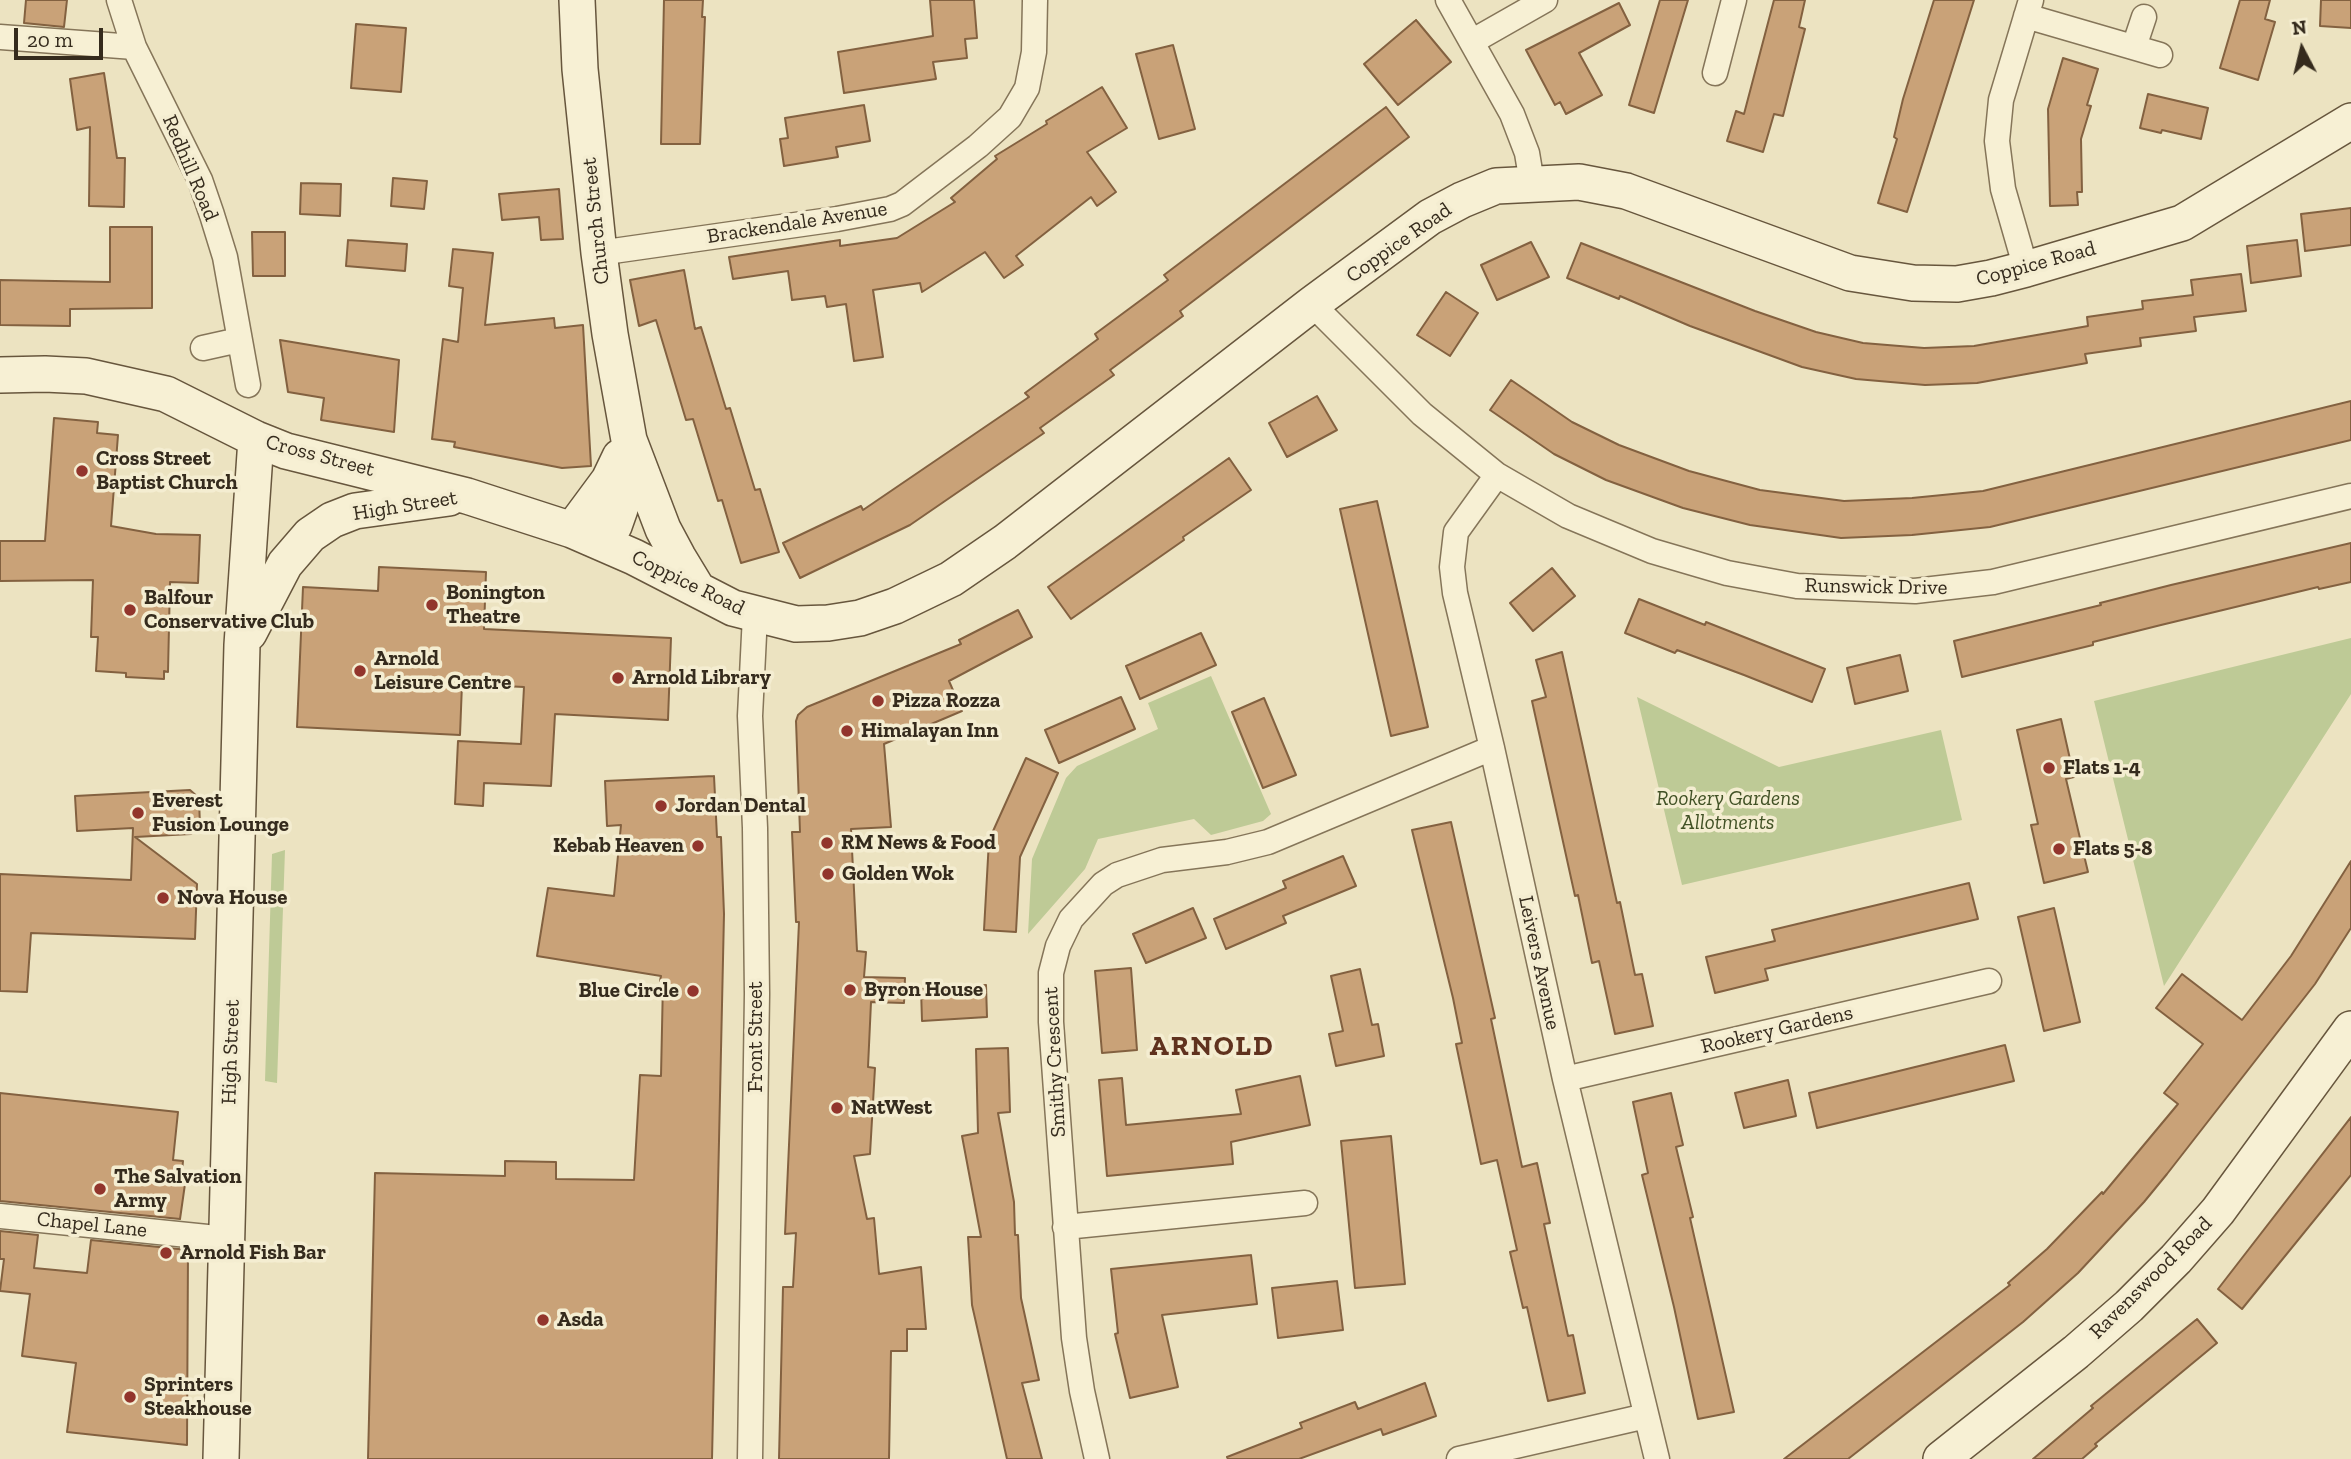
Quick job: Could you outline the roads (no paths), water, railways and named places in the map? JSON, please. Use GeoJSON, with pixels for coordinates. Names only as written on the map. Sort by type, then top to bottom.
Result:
{"type":"FeatureCollection","features":[{"type":"Feature","properties":{"kind":"street","name":"Redhill Road"},"geometry":{"type":"LineString","coordinates":[[119,0],[134,47],[201,180],[225,257],[248,385]]}},
{"type":"Feature","properties":{"kind":"street","name":"Church Street"},"geometry":{"type":"LineString","coordinates":[[577,0],[580,69],[599,253],[629,440],[663,529],[698,590]]}},
{"type":"Feature","properties":{"kind":"street","name":"Brackendale Avenue"},"geometry":{"type":"LineString","coordinates":[[599,253],[837,219],[890,209],[902,204],[978,146],[1010,117],[1027,89],[1034,52],[1035,0]]}},
{"type":"Feature","properties":{"kind":"street"},"geometry":{"type":"LineString","coordinates":[[1448,0],[1512,114],[1527,153],[1532,183]]}},
{"type":"Feature","properties":{"kind":"street"},"geometry":{"type":"LineString","coordinates":[[1473,41],[1545,0]]}},
{"type":"Feature","properties":{"kind":"street"},"geometry":{"type":"LineString","coordinates":[[1715,73],[1734,0]]}},
{"type":"Feature","properties":{"kind":"street"},"geometry":{"type":"LineString","coordinates":[[2025,269],[2003,189],[1997,141],[2001,100],[2029,8],[2160,55]]}},
{"type":"Feature","properties":{"kind":"street"},"geometry":{"type":"LineString","coordinates":[[2134,47],[2144,17]]}},
{"type":"Feature","properties":{"kind":"street"},"geometry":{"type":"LineString","coordinates":[[0,37],[134,47]]}},
{"type":"Feature","properties":{"kind":"street","name":"Coppice Road"},"geometry":{"type":"LineString","coordinates":[[586,536],[733,608],[755,615],[796,624],[860,618],[895,606],[951,579],[1005,542],[1312,304],[1430,217],[1496,186],[1578,182],[1626,191],[1850,273],[1913,284],[1957,284],[2025,269],[2182,223],[2351,121]]}},
{"type":"Feature","properties":{"kind":"street","name":"Runswick Drive"},"geometry":{"type":"LineString","coordinates":[[1312,304],[1422,414],[1497,475],[1568,516],[1652,551],[1727,573],[1797,586],[1914,592],[1993,582],[2351,496]]}},
{"type":"Feature","properties":{"kind":"street"},"geometry":{"type":"LineString","coordinates":[[202,348],[239,340]]}},
{"type":"Feature","properties":{"kind":"street","name":"Cross Street"},"geometry":{"type":"LineString","coordinates":[[0,375],[45,373],[86,376],[166,394],[286,451],[467,496],[586,536]]}},
{"type":"Feature","properties":{"kind":"street","name":"High Street"},"geometry":{"type":"LineString","coordinates":[[221,1459],[242,645],[256,439]]}},
{"type":"Feature","properties":{"kind":"street","name":"Church Street"},"geometry":{"type":"LineString","coordinates":[[586,536],[614,526],[620,509],[629,440]]}},
{"type":"Feature","properties":{"kind":"street","name":"Leivers Avenue"},"geometry":{"type":"LineString","coordinates":[[1497,475],[1457,532],[1452,567],[1455,593],[1565,1079],[1657,1459]]}},
{"type":"Feature","properties":{"kind":"street","name":"High Street"},"geometry":{"type":"LineString","coordinates":[[242,645],[285,564],[310,535],[332,520],[377,506],[467,496]]}},
{"type":"Feature","properties":{"kind":"street","name":"Front Street"},"geometry":{"type":"LineString","coordinates":[[750,1459],[757,1007],[755,828],[750,716],[755,615]]}},
{"type":"Feature","properties":{"kind":"street","name":"Smithy Crescent"},"geometry":{"type":"LineString","coordinates":[[1097,1459],[1074,1338],[1051,1022],[1051,973],[1058,946],[1071,919],[1103,884],[1128,872],[1162,860],[1227,852],[1268,842],[1492,748]]}},
{"type":"Feature","properties":{"kind":"street","name":"Rookery Gardens"},"geometry":{"type":"LineString","coordinates":[[1565,1079],[1989,981]]}},
{"type":"Feature","properties":{"kind":"street","name":"Ravenswood Road"},"geometry":{"type":"LineString","coordinates":[[1941,1459],[2076,1352],[2129,1306],[2176,1259],[2218,1211],[2351,1029]]}},
{"type":"Feature","properties":{"kind":"street"},"geometry":{"type":"LineString","coordinates":[[1065,1227],[1305,1203]]}},
{"type":"Feature","properties":{"kind":"street","name":"Chapel Lane"},"geometry":{"type":"LineString","coordinates":[[0,1216],[227,1239]]}},
{"type":"Feature","properties":{"kind":"street"},"geometry":{"type":"LineString","coordinates":[[1459,1459],[1646,1416]]}},
{"type":"Feature","properties":{"kind":"place","name":"Cross Street Baptist Church"},"geometry":{"type":"Point","coordinates":[82,471]}},
{"type":"Feature","properties":{"kind":"place","name":"Bonington Theatre"},"geometry":{"type":"Point","coordinates":[432,605]}},
{"type":"Feature","properties":{"kind":"place","name":"Balfour Conservative Club"},"geometry":{"type":"Point","coordinates":[130,610]}},
{"type":"Feature","properties":{"kind":"place","name":"Arnold Leisure Centre"},"geometry":{"type":"Point","coordinates":[360,671]}},
{"type":"Feature","properties":{"kind":"place","name":"Arnold Library"},"geometry":{"type":"Point","coordinates":[618,678]}},
{"type":"Feature","properties":{"kind":"place","name":"Pizza Rozza"},"geometry":{"type":"Point","coordinates":[878,701]}},
{"type":"Feature","properties":{"kind":"place","name":"Himalayan Inn"},"geometry":{"type":"Point","coordinates":[847,731]}},
{"type":"Feature","properties":{"kind":"place","name":"Flats 1-4"},"geometry":{"type":"Point","coordinates":[2049,768]}},
{"type":"Feature","properties":{"kind":"place","name":"Jordan Dental"},"geometry":{"type":"Point","coordinates":[661,806]}},
{"type":"Feature","properties":{"kind":"place","name":"Everest Fusion Lounge"},"geometry":{"type":"Point","coordinates":[138,813]}},
{"type":"Feature","properties":{"kind":"place","name":"RM News & Food"},"geometry":{"type":"Point","coordinates":[827,843]}},
{"type":"Feature","properties":{"kind":"place","name":"Kebab Heaven"},"geometry":{"type":"Point","coordinates":[698,846]}},
{"type":"Feature","properties":{"kind":"place","name":"Flats 5-8"},"geometry":{"type":"Point","coordinates":[2059,849]}},
{"type":"Feature","properties":{"kind":"place","name":"Golden Wok"},"geometry":{"type":"Point","coordinates":[828,874]}},
{"type":"Feature","properties":{"kind":"place","name":"Nova House"},"geometry":{"type":"Point","coordinates":[163,898]}},
{"type":"Feature","properties":{"kind":"place","name":"Byron House"},"geometry":{"type":"Point","coordinates":[850,990]}},
{"type":"Feature","properties":{"kind":"place","name":"Blue Circle"},"geometry":{"type":"Point","coordinates":[693,991]}},
{"type":"Feature","properties":{"kind":"place","name":"NatWest"},"geometry":{"type":"Point","coordinates":[837,1108]}},
{"type":"Feature","properties":{"kind":"place","name":"The Salvation Army"},"geometry":{"type":"Point","coordinates":[100,1189]}},
{"type":"Feature","properties":{"kind":"place","name":"Arnold Fish Bar"},"geometry":{"type":"Point","coordinates":[166,1253]}},
{"type":"Feature","properties":{"kind":"place","name":"Asda"},"geometry":{"type":"Point","coordinates":[543,1320]}},
{"type":"Feature","properties":{"kind":"place","name":"Sprinters Steakhouse"},"geometry":{"type":"Point","coordinates":[130,1397]}},
{"type":"Feature","properties":{"kind":"district","name":"ARNOLD"},"geometry":{"type":"Point","coordinates":[1212,1047]}},
{"type":"Feature","properties":{"kind":"park label","name":"Rookery Gardens Allotments"},"geometry":{"type":"Point","coordinates":[1728,811]}}]}
